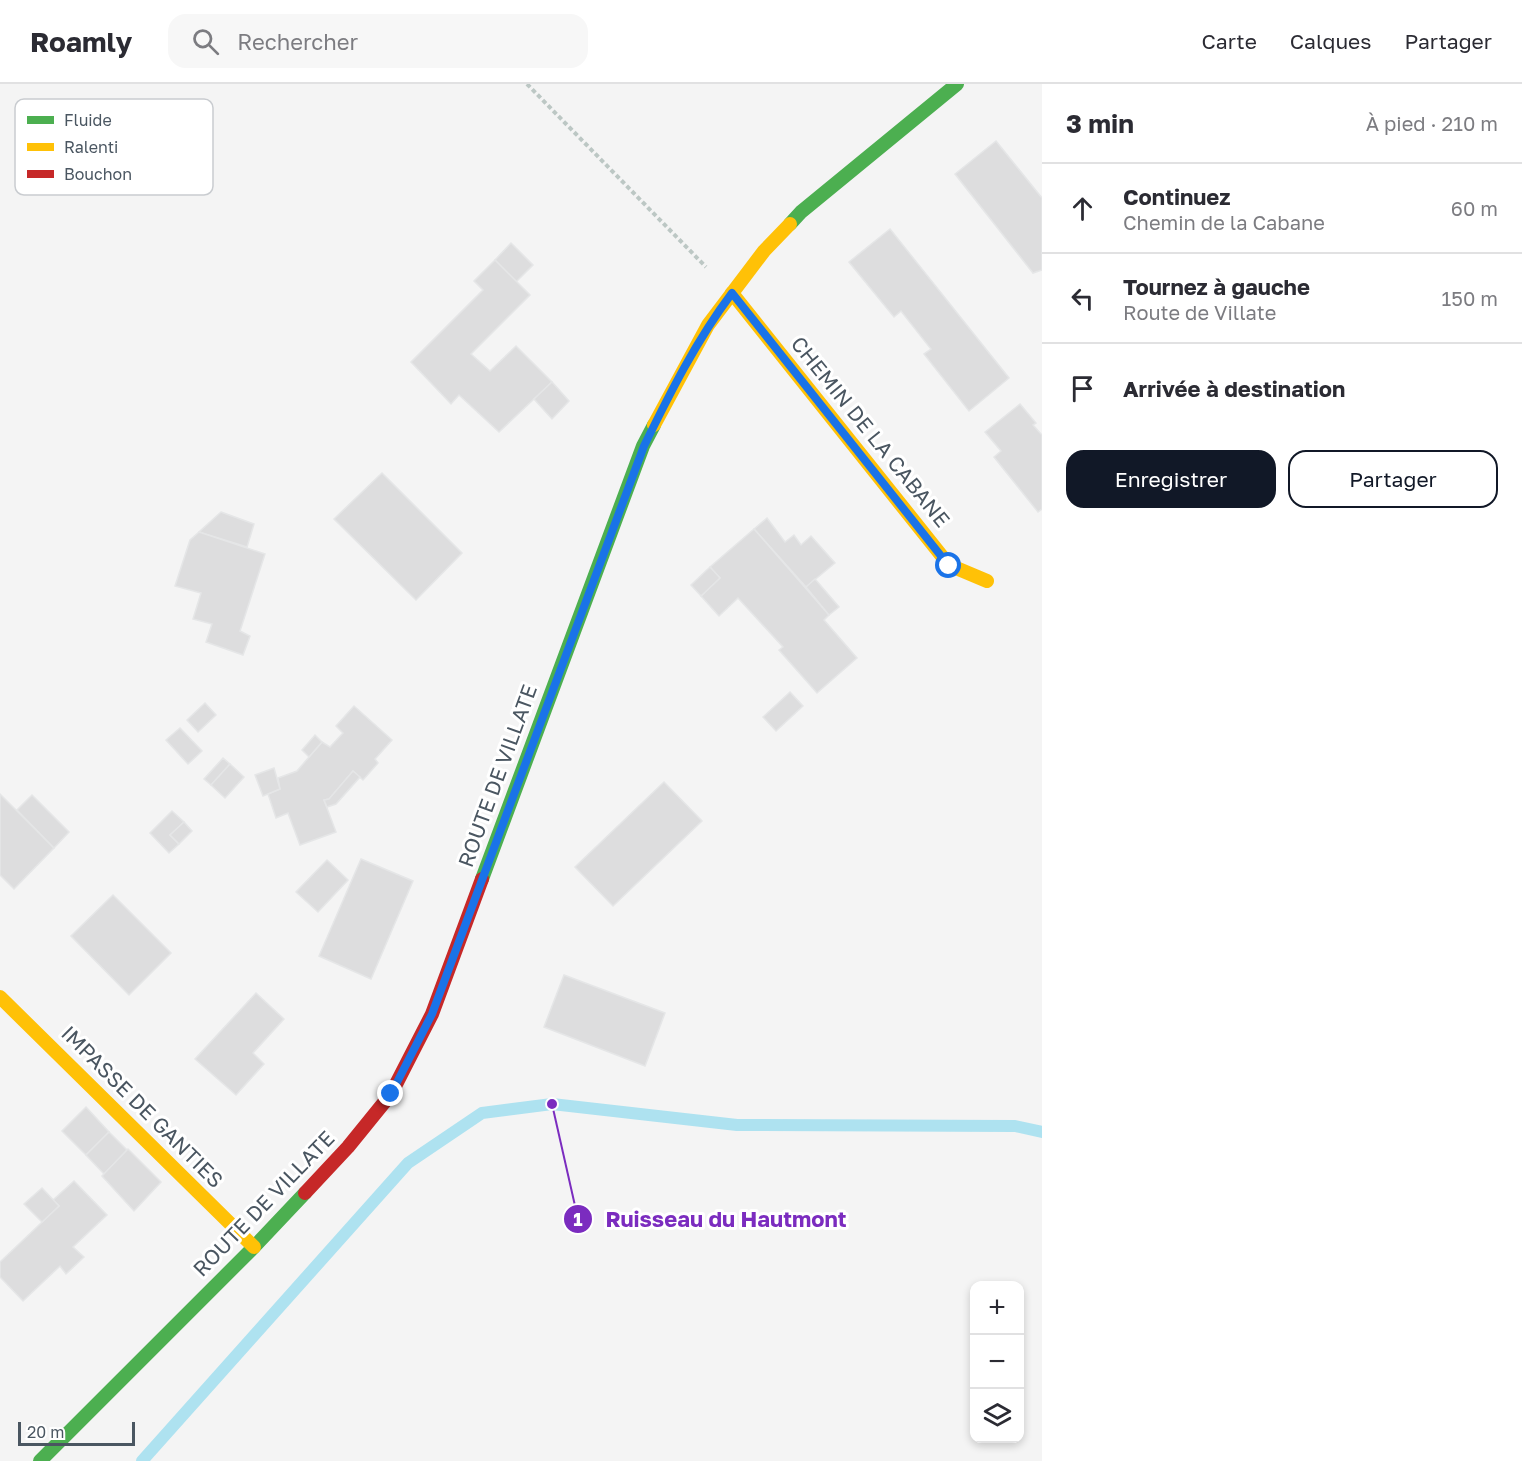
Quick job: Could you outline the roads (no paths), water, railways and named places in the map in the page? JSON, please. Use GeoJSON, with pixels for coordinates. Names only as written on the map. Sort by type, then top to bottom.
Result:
{"type":"FeatureCollection","features":[{"type":"Feature","properties":{"kind":"street","name":"ROUTE DE VILLATE"},"geometry":{"type":"LineString","coordinates":[[40,1461],[254,1247],[348,1147],[391,1094],[432,1014],[644,446],[676,381],[708,325],[765,251],[801,212],[957,84]]}},
{"type":"Feature","properties":{"kind":"street","name":"CHEMIN DE LA CABANE"},"geometry":{"type":"LineString","coordinates":[[732,293],[949,566],[987,581]]}},
{"type":"Feature","properties":{"kind":"street","name":"IMPASSE DE GANTIES"},"geometry":{"type":"LineString","coordinates":[[0,997],[254,1247]]}},
{"type":"Feature","properties":{"kind":"waterway"},"geometry":{"type":"LineString","coordinates":[[142,1461],[408,1163],[482,1113],[552,1104],[737,1125],[1015,1126],[1042,1132]]}},
{"type":"Feature","properties":{"kind":"place","name":"Ruisseau du Hautmont"},"geometry":{"type":"Point","coordinates":[552,1104]}}]}
